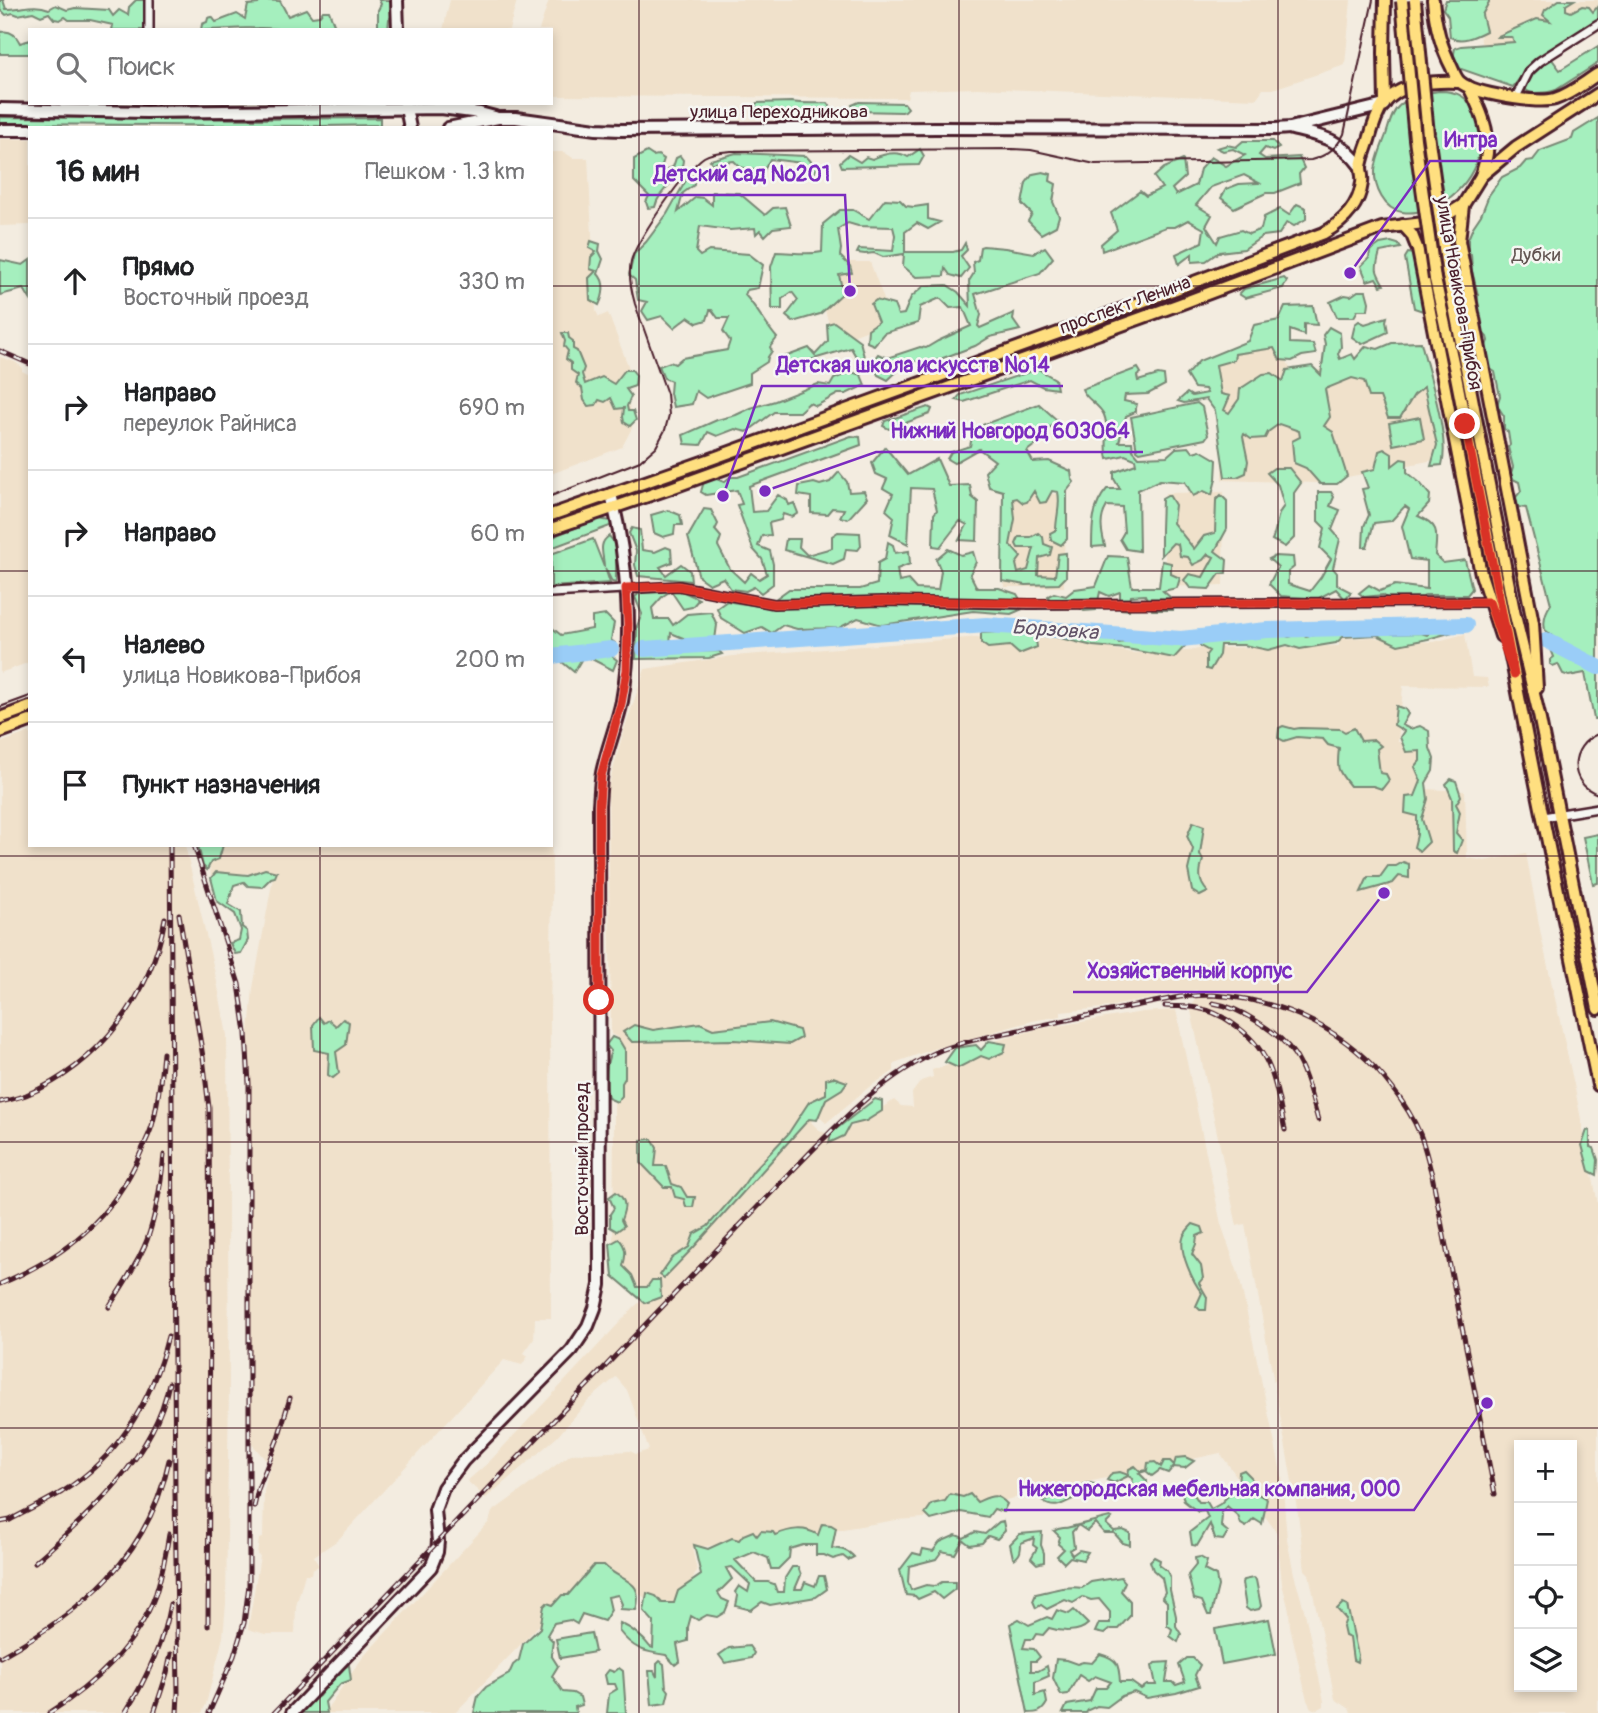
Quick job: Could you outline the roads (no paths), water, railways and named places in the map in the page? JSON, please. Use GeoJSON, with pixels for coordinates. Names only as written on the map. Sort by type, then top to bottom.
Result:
{"type":"FeatureCollection","features":[{"type":"Feature","properties":{"kind":"main road"},"geometry":{"type":"LineString","coordinates":[[397,0],[398,28]]}},
{"type":"Feature","properties":{"kind":"main road"},"geometry":{"type":"LineString","coordinates":[[1384,104],[1385,0]]}},
{"type":"Feature","properties":{"kind":"main road"},"geometry":{"type":"LineString","coordinates":[[1433,0],[1437,31],[1447,60],[1479,106],[1488,140],[1481,176],[1463,205],[1459,241],[1533,624],[1539,715]]}},
{"type":"Feature","properties":{"kind":"main road","name":"улица Новикова-Прибоя"},"geometry":{"type":"LineString","coordinates":[[1402,1],[1415,139],[1435,279],[1598,1085]]}},
{"type":"Feature","properties":{"kind":"main road","name":"улица Новикова-Прибоя"},"geometry":{"type":"LineString","coordinates":[[1415,1],[1428,134],[1448,276],[1514,611],[1539,715],[1598,1009]]}},
{"type":"Feature","properties":{"kind":"main road"},"geometry":{"type":"LineString","coordinates":[[1290,128],[1384,104],[1406,88],[1432,81],[1464,84],[1516,99],[1539,101],[1559,98],[1598,74]]}},
{"type":"Feature","properties":{"kind":"main road"},"geometry":{"type":"LineString","coordinates":[[1481,176],[1516,147],[1598,94]]}},
{"type":"Feature","properties":{"kind":"main road","name":"проспект Ленина"},"geometry":{"type":"LineString","coordinates":[[553,514],[1074,327],[1324,233],[1343,221],[1350,212],[1362,185],[1361,167],[1376,119],[1384,104]]}},
{"type":"Feature","properties":{"kind":"main road"},"geometry":{"type":"LineString","coordinates":[[405,106],[410,126]]}},
{"type":"Feature","properties":{"kind":"main road"},"geometry":{"type":"LineString","coordinates":[[0,109],[405,106],[480,113],[498,118]]}},
{"type":"Feature","properties":{"kind":"main road"},"geometry":{"type":"LineString","coordinates":[[458,126],[498,118]]}},
{"type":"Feature","properties":{"kind":"main road","name":"улица Переходникова"},"geometry":{"type":"LineString","coordinates":[[498,118],[621,130],[1290,128]]}},
{"type":"Feature","properties":{"kind":"main road"},"geometry":{"type":"LineString","coordinates":[[1290,128],[1334,141],[1352,154],[1361,167]]}},
{"type":"Feature","properties":{"kind":"main road"},"geometry":{"type":"LineString","coordinates":[[0,130],[28,130]]}},
{"type":"Feature","properties":{"kind":"main road","name":"проспект Ленина"},"geometry":{"type":"LineString","coordinates":[[553,528],[1180,304],[1371,232],[1395,225],[1424,223],[1447,215],[1463,205]]}},
{"type":"Feature","properties":{"kind":"main road"},"geometry":{"type":"LineString","coordinates":[[1403,225],[1412,235],[1418,250],[1480,574],[1514,674]]}},
{"type":"Feature","properties":{"kind":"main road","name":"Восточный проезд"},"geometry":{"type":"LineString","coordinates":[[292,1713],[431,1567],[437,1552],[435,1510],[443,1489],[463,1461],[572,1350],[588,1326],[595,1308],[600,1284],[599,805],[601,776],[621,704],[627,670],[628,624],[619,527],[611,494]]}},
{"type":"Feature","properties":{"kind":"main road"},"geometry":{"type":"LineString","coordinates":[[0,718],[28,708]]}},
{"type":"Feature","properties":{"kind":"main road"},"geometry":{"type":"LineString","coordinates":[[0,732],[28,722]]}},
{"type":"Feature","properties":{"kind":"street"},"geometry":{"type":"LineString","coordinates":[[149,0],[149,28]]}},
{"type":"Feature","properties":{"kind":"street"},"geometry":{"type":"LineString","coordinates":[[1516,99],[1522,82],[1539,61],[1598,24]]}},
{"type":"Feature","properties":{"kind":"street"},"geometry":{"type":"LineString","coordinates":[[553,593],[678,586],[774,604],[883,601],[1090,604],[1489,602]]}},
{"type":"Feature","properties":{"kind":"street"},"geometry":{"type":"LineString","coordinates":[[1543,817],[1598,808]]}},
{"type":"Feature","properties":{"kind":"waterway","name":"Борзовка"},"geometry":{"type":"LineString","coordinates":[[644,649],[987,625],[1181,639],[1267,630],[1466,625]]}},
{"type":"Feature","properties":{"kind":"waterway","name":"Борзовка"},"geometry":{"type":"LineString","coordinates":[[1546,640],[1598,667]]}},
{"type":"Feature","properties":{"kind":"waterway","name":"Борзовка"},"geometry":{"type":"LineString","coordinates":[[553,656],[611,649]]}},
{"type":"Feature","properties":{"kind":"tram line"},"geometry":{"type":"LineString","coordinates":[[553,495],[640,461],[656,447],[665,430],[669,415],[667,394],[635,304],[630,266],[642,237],[663,205],[704,157],[731,151],[1013,149],[1031,150],[1095,164],[1311,160],[1331,151],[1344,134],[1373,0]]}},
{"type":"Feature","properties":{"kind":"tram line"},"geometry":{"type":"LineString","coordinates":[[0,707],[28,697]]}},
{"type":"Feature","properties":{"kind":"tram line"},"geometry":{"type":"LineString","coordinates":[[1598,734],[1588,739],[1581,747],[1576,764],[1581,782],[1598,794]]}},
{"type":"Feature","properties":{"kind":"railway"},"geometry":{"type":"LineString","coordinates":[[0,351],[28,363]]}},
{"type":"Feature","properties":{"kind":"railway"},"geometry":{"type":"LineString","coordinates":[[170,847],[177,1713]]}},
{"type":"Feature","properties":{"kind":"railway"},"geometry":{"type":"LineString","coordinates":[[195,847],[239,984],[249,1084],[249,1585],[244,1623],[234,1656],[209,1713]]}},
{"type":"Feature","properties":{"kind":"railway"},"geometry":{"type":"LineString","coordinates":[[179,914],[209,1108],[208,1626]]}},
{"type":"Feature","properties":{"kind":"railway"},"geometry":{"type":"LineString","coordinates":[[0,1102],[26,1095],[52,1082],[77,1066],[99,1046],[135,1000],[148,974],[165,918]]}},
{"type":"Feature","properties":{"kind":"railway"},"geometry":{"type":"LineString","coordinates":[[274,1713],[793,1170],[861,1103],[899,1073],[941,1050],[961,1043],[1180,997],[1212,995],[1238,998],[1289,1011],[1312,1022],[1356,1050],[1375,1068],[1408,1110],[1420,1134],[1432,1175],[1495,1494]]}},
{"type":"Feature","properties":{"kind":"railway"},"geometry":{"type":"LineString","coordinates":[[1213,1003],[1246,1015],[1279,1037],[1294,1054],[1302,1069],[1318,1120]]}},
{"type":"Feature","properties":{"kind":"railway"},"geometry":{"type":"LineString","coordinates":[[1165,1006],[1193,1007],[1211,1012],[1228,1020],[1257,1045],[1271,1070],[1285,1130]]}},
{"type":"Feature","properties":{"kind":"railway"},"geometry":{"type":"LineString","coordinates":[[0,1284],[46,1261],[66,1247],[85,1232],[116,1197],[130,1175],[152,1126],[163,1053]]}},
{"type":"Feature","properties":{"kind":"railway"},"geometry":{"type":"LineString","coordinates":[[109,1307],[147,1240],[158,1198],[164,1155]]}},
{"type":"Feature","properties":{"kind":"railway"},"geometry":{"type":"LineString","coordinates":[[0,1522],[10,1520],[62,1492],[83,1478],[117,1444],[143,1404],[168,1336]]}},
{"type":"Feature","properties":{"kind":"railway"},"geometry":{"type":"LineString","coordinates":[[35,1562],[117,1483],[150,1435],[169,1383]]}},
{"type":"Feature","properties":{"kind":"railway"},"geometry":{"type":"LineString","coordinates":[[254,1507],[290,1398]]}},
{"type":"Feature","properties":{"kind":"railway"},"geometry":{"type":"LineString","coordinates":[[0,1657],[59,1620],[108,1578],[129,1553],[146,1525],[169,1460]]}},
{"type":"Feature","properties":{"kind":"railway"},"geometry":{"type":"LineString","coordinates":[[49,1713],[82,1690],[113,1662],[138,1629],[156,1593],[169,1534]]}},
{"type":"Feature","properties":{"kind":"railway"},"geometry":{"type":"LineString","coordinates":[[125,1713],[153,1661],[170,1604]]}},
{"type":"Feature","properties":{"kind":"railway"},"geometry":{"type":"LineString","coordinates":[[154,1713],[171,1654]]}},
{"type":"Feature","properties":{"kind":"place","name":"Интра"},"geometry":{"type":"Point","coordinates":[1350,273]}},
{"type":"Feature","properties":{"kind":"place","name":"Детский сад №201"},"geometry":{"type":"Point","coordinates":[850,291]}},
{"type":"Feature","properties":{"kind":"place","name":"Нижний Новгород 603064"},"geometry":{"type":"Point","coordinates":[765,491]}},
{"type":"Feature","properties":{"kind":"place","name":"Детская школа искусств №14"},"geometry":{"type":"Point","coordinates":[723,496]}},
{"type":"Feature","properties":{"kind":"place","name":"Хозяйственный корпус"},"geometry":{"type":"Point","coordinates":[1384,893]}},
{"type":"Feature","properties":{"kind":"place","name":"Нижегородская мебельная компания, ООО"},"geometry":{"type":"Point","coordinates":[1487,1403]}},
{"type":"Feature","properties":{"kind":"park label","name":"Дубки"},"geometry":{"type":"Point","coordinates":[1536,255]}}]}
